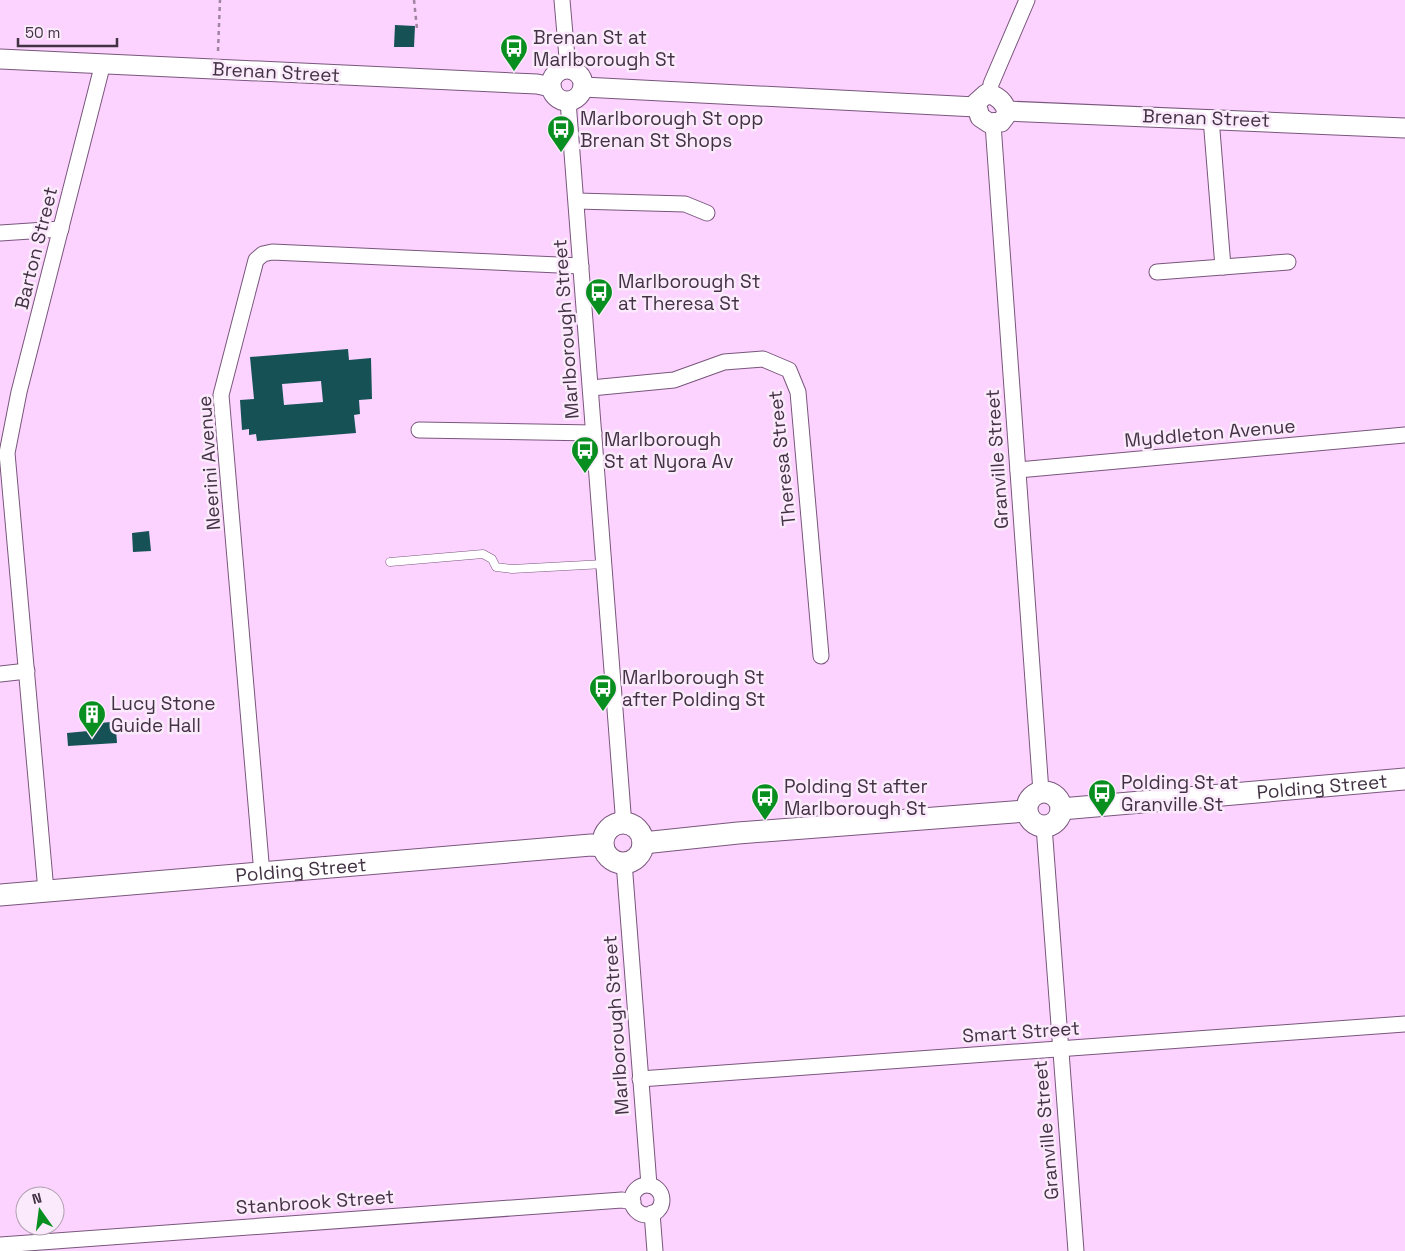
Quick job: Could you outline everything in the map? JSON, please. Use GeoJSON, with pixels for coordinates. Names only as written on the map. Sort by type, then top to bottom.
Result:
{"type":"FeatureCollection","features":[{"type":"Feature","properties":{"kind":"main road","name":"Polding Street"},"geometry":{"type":"LineString","coordinates":[[1061,809],[1405,779]]}},
{"type":"Feature","properties":{"kind":"main road"},"geometry":{"type":"LineString","coordinates":[[1041,792],[1056,796],[1061,809],[1056,822],[1044,826],[1032,822],[1026,811],[1030,798],[1041,792]]}},
{"type":"Feature","properties":{"kind":"main road"},"geometry":{"type":"LineString","coordinates":[[643,843],[738,833],[1026,811]]}},
{"type":"Feature","properties":{"kind":"main road"},"geometry":{"type":"LineString","coordinates":[[621,823],[636,828],[641,835],[643,843],[637,856],[624,862],[611,859],[603,846],[607,831],[621,823]]}},
{"type":"Feature","properties":{"kind":"main road","name":"Polding Street"},"geometry":{"type":"LineString","coordinates":[[0,895],[603,846]]}},
{"type":"Feature","properties":{"kind":"street"},"geometry":{"type":"LineString","coordinates":[[562,0],[568,69]]}},
{"type":"Feature","properties":{"kind":"street"},"geometry":{"type":"LineString","coordinates":[[990,94],[991,84],[1027,0]]}},
{"type":"Feature","properties":{"kind":"street","name":"Brenan Street"},"geometry":{"type":"LineString","coordinates":[[0,59],[519,83],[551,87]]}},
{"type":"Feature","properties":{"kind":"street","name":"Barton Street"},"geometry":{"type":"LineString","coordinates":[[46,891],[27,671],[3,453],[103,63]]}},
{"type":"Feature","properties":{"kind":"street"},"geometry":{"type":"LineString","coordinates":[[568,69],[578,74],[583,87],[579,96],[568,101],[557,97],[551,87],[552,79],[556,73],[568,69]]}},
{"type":"Feature","properties":{"kind":"street"},"geometry":{"type":"LineString","coordinates":[[583,87],[976,107]]}},
{"type":"Feature","properties":{"kind":"street"},"geometry":{"type":"LineString","coordinates":[[986,94],[990,94],[999,99],[1007,110],[1004,120],[993,124],[980,117],[976,107],[978,99],[986,94]]}},
{"type":"Feature","properties":{"kind":"street","name":"Marlborough Street"},"geometry":{"type":"LineString","coordinates":[[568,101],[623,813],[621,823]]}},
{"type":"Feature","properties":{"kind":"street","name":"Brenan Street"},"geometry":{"type":"LineString","coordinates":[[1007,110],[1405,128]]}},
{"type":"Feature","properties":{"kind":"street"},"geometry":{"type":"LineString","coordinates":[[1210,118],[1223,267]]}},
{"type":"Feature","properties":{"kind":"street","name":"Granville Street"},"geometry":{"type":"LineString","coordinates":[[993,124],[1041,792]]}},
{"type":"Feature","properties":{"kind":"street"},"geometry":{"type":"LineString","coordinates":[[577,201],[685,204],[707,213]]}},
{"type":"Feature","properties":{"kind":"street"},"geometry":{"type":"LineString","coordinates":[[0,233],[61,229]]}},
{"type":"Feature","properties":{"kind":"street","name":"Neerini Avenue"},"geometry":{"type":"LineString","coordinates":[[262,874],[221,395],[256,260],[262,254],[272,252],[582,266]]}},
{"type":"Feature","properties":{"kind":"street"},"geometry":{"type":"LineString","coordinates":[[1157,272],[1288,262]]}},
{"type":"Feature","properties":{"kind":"street","name":"Theresa Street"},"geometry":{"type":"LineString","coordinates":[[591,388],[674,380],[724,362],[763,359],[789,370],[798,392],[821,656]]}},
{"type":"Feature","properties":{"kind":"street"},"geometry":{"type":"LineString","coordinates":[[419,430],[594,433]]}},
{"type":"Feature","properties":{"kind":"street","name":"Myddleton Avenue"},"geometry":{"type":"LineString","coordinates":[[1018,470],[1405,435]]}},
{"type":"Feature","properties":{"kind":"street"},"geometry":{"type":"LineString","coordinates":[[0,674],[27,671]]}},
{"type":"Feature","properties":{"kind":"street","name":"Granville Street"},"geometry":{"type":"LineString","coordinates":[[1044,826],[1076,1251]]}},
{"type":"Feature","properties":{"kind":"street","name":"Marlborough Street"},"geometry":{"type":"LineString","coordinates":[[624,862],[649,1185]]}},
{"type":"Feature","properties":{"kind":"street","name":"Smart Street"},"geometry":{"type":"LineString","coordinates":[[640,1079],[1405,1024]]}},
{"type":"Feature","properties":{"kind":"street"},"geometry":{"type":"LineString","coordinates":[[649,1185],[658,1189],[662,1198],[660,1207],[652,1213],[640,1212],[633,1202],[637,1190],[649,1185]]}},
{"type":"Feature","properties":{"kind":"street","name":"Stanbrook Street"},"geometry":{"type":"LineString","coordinates":[[0,1245],[622,1200],[633,1202]]}},
{"type":"Feature","properties":{"kind":"street"},"geometry":{"type":"LineString","coordinates":[[652,1213],[655,1251]]}},
{"type":"Feature","properties":{"kind":"lane"},"geometry":{"type":"LineString","coordinates":[[390,562],[483,554],[492,559],[496,567],[512,569],[604,564]]}},
{"type":"Feature","properties":{"kind":"path"},"geometry":{"type":"LineString","coordinates":[[218,51],[220,0]]}},
{"type":"Feature","properties":{"kind":"path"},"geometry":{"type":"LineString","coordinates":[[414,0],[417,29]]}},
{"type":"Feature","properties":{"kind":"building"},"geometry":{"type":"Polygon","coordinates":[[[395,25],[415,26],[414,47],[394,47],[395,25]]]}},
{"type":"Feature","properties":{"kind":"building"},"geometry":{"type":"Polygon","coordinates":[[[348,349],[349,360],[371,358],[372,399],[359,400],[360,414],[354,415],[356,433],[257,441],[256,434],[249,435],[249,429],[242,430],[240,400],[254,399],[250,357],[348,349]],[[321,381],[282,384],[284,405],[323,402],[321,381]]]}},
{"type":"Feature","properties":{"kind":"building"},"geometry":{"type":"Polygon","coordinates":[[[149,531],[151,551],[133,552],[132,533],[149,531]]]}},
{"type":"Feature","properties":{"kind":"building","name":"Lucy Stone Guide Hall"},"geometry":{"type":"Polygon","coordinates":[[[111,722],[111,729],[116,729],[117,743],[68,746],[67,733],[88,731],[88,724],[111,722]]]}},
{"type":"Feature","properties":{"kind":"place","name":"Brenan St at Marlborough St"},"geometry":{"type":"Point","coordinates":[514,72]}},
{"type":"Feature","properties":{"kind":"place","name":"Marlborough St opp Brenan St Shops"},"geometry":{"type":"Point","coordinates":[561,153]}},
{"type":"Feature","properties":{"kind":"place","name":"Marlborough St at Theresa St"},"geometry":{"type":"Point","coordinates":[599,316]}},
{"type":"Feature","properties":{"kind":"place","name":"Marlborough St at Nyora Av"},"geometry":{"type":"Point","coordinates":[585,474]}},
{"type":"Feature","properties":{"kind":"place","name":"Marlborough St after Polding St"},"geometry":{"type":"Point","coordinates":[603,712]}},
{"type":"Feature","properties":{"kind":"place","name":"Lucy Stone Guide Hall"},"geometry":{"type":"Point","coordinates":[92,738]}},
{"type":"Feature","properties":{"kind":"place","name":"Polding St at Granville St"},"geometry":{"type":"Point","coordinates":[1102,817]}},
{"type":"Feature","properties":{"kind":"place","name":"Polding St after Marlborough St"},"geometry":{"type":"Point","coordinates":[765,821]}}]}
